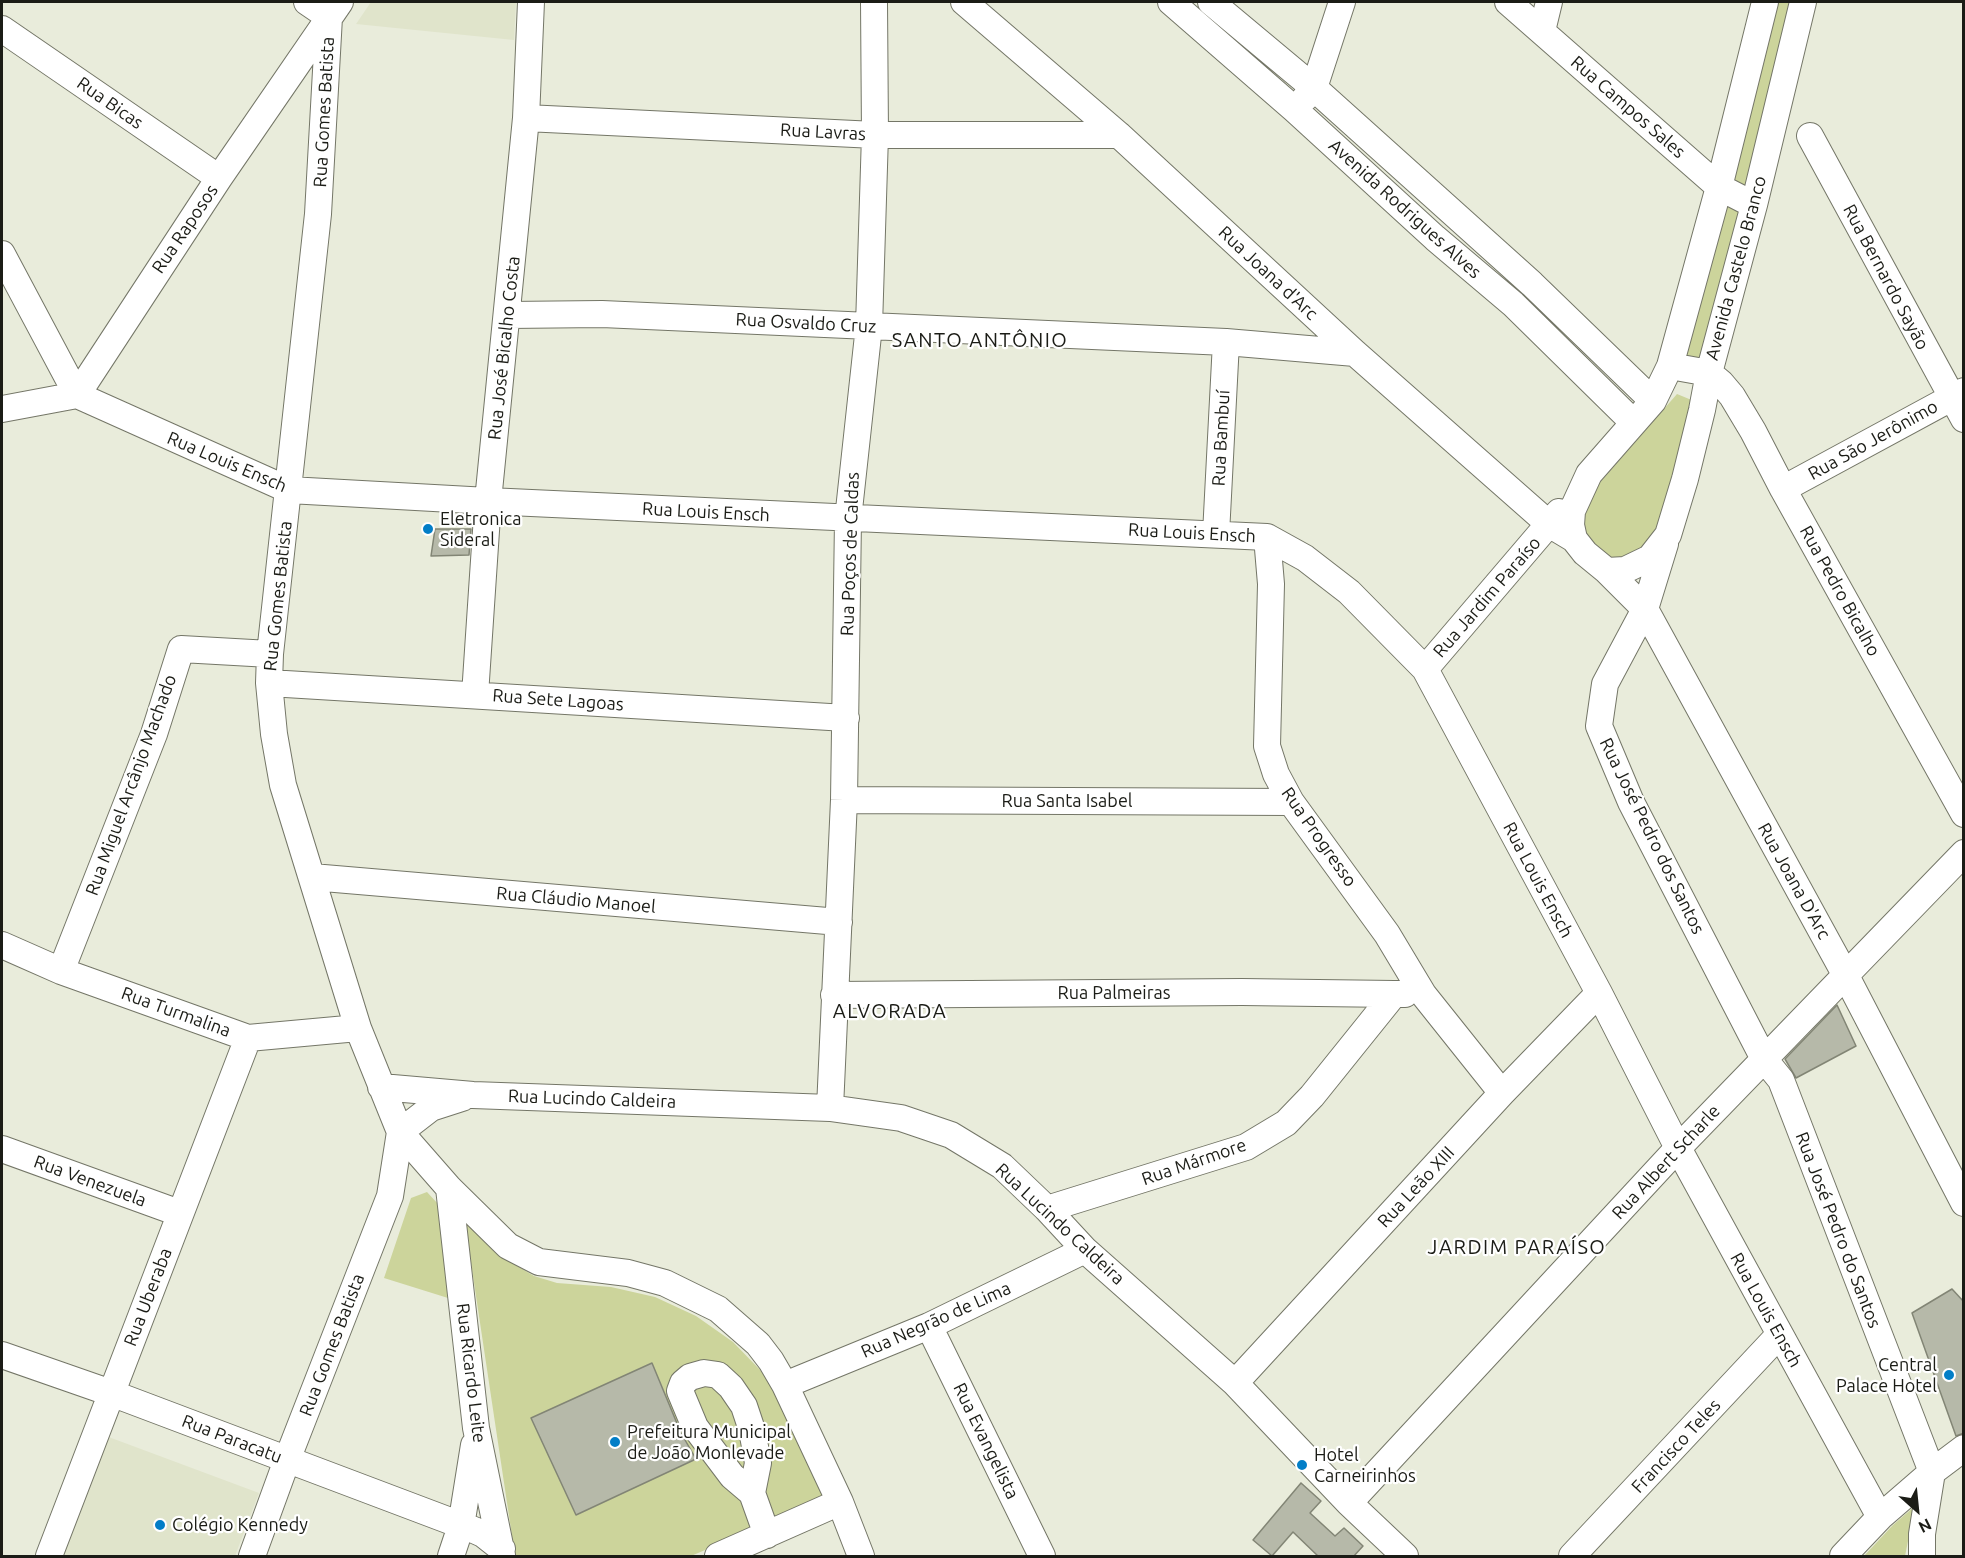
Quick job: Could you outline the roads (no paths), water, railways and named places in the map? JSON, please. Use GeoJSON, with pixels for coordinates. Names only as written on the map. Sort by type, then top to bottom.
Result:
{"type":"FeatureCollection","features":[{"type":"Feature","properties":{"kind":"street"},"geometry":{"type":"LineString","coordinates":[[307,2],[335,9]]}},
{"type":"Feature","properties":{"kind":"street","name":"Rua José Bicalho Costa"},"geometry":{"type":"LineString","coordinates":[[475,695],[488,501],[526,118],[531,2]]}},
{"type":"Feature","properties":{"kind":"street","name":"Rua Poços de Caldas"},"geometry":{"type":"LineString","coordinates":[[830,1108],[844,800],[848,519],[869,327],[875,135],[874,2]]}},
{"type":"Feature","properties":{"kind":"street","name":"Rua Joana d'Arc"},"geometry":{"type":"LineString","coordinates":[[964,2],[1119,135],[1355,353],[1550,524],[1574,540]]}},
{"type":"Feature","properties":{"kind":"street","name":"Avenida Rodrigues Alves"},"geometry":{"type":"LineString","coordinates":[[1171,2],[1294,109],[1435,238],[1513,304],[1633,422]]}},
{"type":"Feature","properties":{"kind":"street","name":"Avenida Rodrigues Alves"},"geometry":{"type":"LineString","coordinates":[[1211,2],[1314,88],[1532,284],[1653,401]]}},
{"type":"Feature","properties":{"kind":"street"},"geometry":{"type":"LineString","coordinates":[[1294,109],[1314,88],[1342,2]]}},
{"type":"Feature","properties":{"kind":"street","name":"Rua Campos Sales"},"geometry":{"type":"LineString","coordinates":[[1508,2],[1719,187],[1754,206]]}},
{"type":"Feature","properties":{"kind":"street"},"geometry":{"type":"LineString","coordinates":[[1542,31],[1549,2]]}},
{"type":"Feature","properties":{"kind":"street","name":"Avenida Castelo Branco"},"geometry":{"type":"LineString","coordinates":[[1550,524],[1589,474],[1653,401],[1670,366],[1719,187],[1765,2]]}},
{"type":"Feature","properties":{"kind":"street","name":"Avenida Castelo Branco"},"geometry":{"type":"LineString","coordinates":[[1645,609],[1685,479],[1709,373],[1754,206],[1803,2]]}},
{"type":"Feature","properties":{"kind":"street","name":"Rua Raposos"},"geometry":{"type":"LineString","coordinates":[[77,395],[219,178],[335,9]]}},
{"type":"Feature","properties":{"kind":"street","name":"Rua Gomes Batista"},"geometry":{"type":"LineString","coordinates":[[335,9],[318,214],[270,654],[269,683],[274,734],[283,785],[332,950],[381,1088]]}},
{"type":"Feature","properties":{"kind":"street","name":"Rua Bicas"},"geometry":{"type":"LineString","coordinates":[[2,29],[219,178]]}},
{"type":"Feature","properties":{"kind":"street","name":"Rua Lavras"},"geometry":{"type":"LineString","coordinates":[[526,118],[875,135],[1119,135]]}},
{"type":"Feature","properties":{"kind":"street","name":"Rua Bernardo Sayão"},"geometry":{"type":"LineString","coordinates":[[1810,136],[1959,403]]}},
{"type":"Feature","properties":{"kind":"street"},"geometry":{"type":"LineString","coordinates":[[2,254],[77,395],[2,409]]}},
{"type":"Feature","properties":{"kind":"street"},"geometry":{"type":"LineString","coordinates":[[1513,304],[1532,284]]}},
{"type":"Feature","properties":{"kind":"street","name":"Rua Osvaldo Cruz"},"geometry":{"type":"LineString","coordinates":[[508,315],[602,314],[1226,342],[1355,353]]}},
{"type":"Feature","properties":{"kind":"street","name":"Rua Bambuí"},"geometry":{"type":"LineString","coordinates":[[1216,534],[1226,342]]}},
{"type":"Feature","properties":{"kind":"street"},"geometry":{"type":"LineString","coordinates":[[1670,366],[1709,373]]}},
{"type":"Feature","properties":{"kind":"street","name":"Rua Pedro Bicalho"},"geometry":{"type":"LineString","coordinates":[[1709,373],[1732,396],[1753,431],[1964,814]]}},
{"type":"Feature","properties":{"kind":"street","name":"Rua Louis Ensch"},"geometry":{"type":"LineString","coordinates":[[77,395],[289,490],[848,519],[1267,537],[1305,558],[1349,592],[1425,669],[1599,993],[1678,1148],[1880,1517]]}},
{"type":"Feature","properties":{"kind":"street","name":"Rua São Jerônimo"},"geometry":{"type":"LineString","coordinates":[[1783,489],[1959,403]]}},
{"type":"Feature","properties":{"kind":"street","name":"Avenida Castelo Branco"},"geometry":{"type":"LineString","coordinates":[[1574,540],[1571,525],[1572,511],[1589,474]]}},
{"type":"Feature","properties":{"kind":"street","name":"Rua Jardim Paraíso"},"geometry":{"type":"LineString","coordinates":[[1425,669],[1550,524]]}},
{"type":"Feature","properties":{"kind":"street","name":"Avenida Castelo Branco"},"geometry":{"type":"LineString","coordinates":[[1607,571],[1625,570],[1650,558],[1668,535]]}},
{"type":"Feature","properties":{"kind":"street","name":"Rua Progresso"},"geometry":{"type":"LineString","coordinates":[[1267,537],[1271,584],[1267,746],[1276,774],[1291,801],[1387,934],[1423,994],[1502,1093]]}},
{"type":"Feature","properties":{"kind":"street"},"geometry":{"type":"LineString","coordinates":[[1574,540],[1585,553],[1607,571]]}},
{"type":"Feature","properties":{"kind":"street","name":"Rua Joana D'Arc"},"geometry":{"type":"LineString","coordinates":[[1607,571],[1645,609],[1845,974],[1964,1203]]}},
{"type":"Feature","properties":{"kind":"street","name":"Rua José Pedro dos Santos"},"geometry":{"type":"LineString","coordinates":[[1645,609],[1605,684],[1599,726],[1631,802],[1764,1059]]}},
{"type":"Feature","properties":{"kind":"street","name":"Rua Miguel Arcânjo Machado"},"geometry":{"type":"LineString","coordinates":[[62,971],[154,734],[181,649],[270,654]]}},
{"type":"Feature","properties":{"kind":"street","name":"Rua Sete Lagoas"},"geometry":{"type":"LineString","coordinates":[[269,683],[846,718]]}},
{"type":"Feature","properties":{"kind":"street","name":"Rua Santa Isabel"},"geometry":{"type":"LineString","coordinates":[[844,800],[1291,801]]}},
{"type":"Feature","properties":{"kind":"street","name":"Rua Albert Scharle"},"geometry":{"type":"LineString","coordinates":[[1349,1503],[1678,1148],[1964,853]]}},
{"type":"Feature","properties":{"kind":"street","name":"Rua Cláudio Manoel"},"geometry":{"type":"LineString","coordinates":[[312,877],[839,922]]}},
{"type":"Feature","properties":{"kind":"street","name":"Rua Turmalina"},"geometry":{"type":"LineString","coordinates":[[2,945],[62,971],[248,1038],[358,1028]]}},
{"type":"Feature","properties":{"kind":"street","name":"Rua Palmeiras"},"geometry":{"type":"LineString","coordinates":[[834,995],[1231,992],[1394,994]]}},
{"type":"Feature","properties":{"kind":"street","name":"Rua Leão XIII"},"geometry":{"type":"LineString","coordinates":[[1235,1383],[1502,1093],[1599,993]]}},
{"type":"Feature","properties":{"kind":"street"},"geometry":{"type":"LineString","coordinates":[[1394,994],[1423,994]]}},
{"type":"Feature","properties":{"kind":"street","name":"Rua Mármore"},"geometry":{"type":"LineString","coordinates":[[1047,1209],[1246,1147],[1286,1123],[1312,1095],[1394,994]]}},
{"type":"Feature","properties":{"kind":"street","name":"Rua Uberaba"},"geometry":{"type":"LineString","coordinates":[[49,1557],[248,1038]]}},
{"type":"Feature","properties":{"kind":"street","name":"Rua José Pedro do Santos"},"geometry":{"type":"LineString","coordinates":[[1764,1059],[1781,1080],[1932,1472]]}},
{"type":"Feature","properties":{"kind":"street"},"geometry":{"type":"LineString","coordinates":[[381,1088],[400,1132],[449,1188],[508,1246],[539,1262],[628,1272],[665,1283],[718,1309],[758,1344],[771,1361],[784,1385],[840,1502],[861,1557]]}},
{"type":"Feature","properties":{"kind":"street","name":"Rua Lucindo Caldeira"},"geometry":{"type":"LineString","coordinates":[[381,1088],[472,1095],[830,1108],[901,1118],[951,1135],[1002,1166],[1085,1250],[1235,1383],[1349,1503],[1405,1557]]}},
{"type":"Feature","properties":{"kind":"street","name":"Rua Lucindo Caldeira"},"geometry":{"type":"LineString","coordinates":[[400,1132],[431,1108],[472,1095]]}},
{"type":"Feature","properties":{"kind":"street","name":"Rua Gomes Batista"},"geometry":{"type":"LineString","coordinates":[[252,1557],[287,1460],[390,1196],[400,1132]]}},
{"type":"Feature","properties":{"kind":"street","name":"Rua Venezuela"},"geometry":{"type":"LineString","coordinates":[[2,1149],[179,1214]]}},
{"type":"Feature","properties":{"kind":"street","name":"Rua Ricardo Leite"},"geometry":{"type":"LineString","coordinates":[[449,1188],[476,1428],[502,1553]]}},
{"type":"Feature","properties":{"kind":"street","name":"Rua Negrão de Lima"},"geometry":{"type":"LineString","coordinates":[[784,1385],[929,1326],[1085,1250]]}},
{"type":"Feature","properties":{"kind":"street","name":"Rua Evangelista"},"geometry":{"type":"LineString","coordinates":[[929,1326],[1042,1557]]}},
{"type":"Feature","properties":{"kind":"street","name":"Francisco Teles"},"geometry":{"type":"LineString","coordinates":[[1572,1557],[1779,1335]]}},
{"type":"Feature","properties":{"kind":"street","name":"Rua Paracatu"},"geometry":{"type":"LineString","coordinates":[[2,1355],[111,1393],[483,1534],[502,1553]]}},
{"type":"Feature","properties":{"kind":"street"},"geometry":{"type":"LineString","coordinates":[[451,1557],[461,1526],[476,1428]]}},
{"type":"Feature","properties":{"kind":"street"},"geometry":{"type":"LineString","coordinates":[[1843,1557],[1880,1517],[1964,1448]]}},
{"type":"Feature","properties":{"kind":"street"},"geometry":{"type":"LineString","coordinates":[[1922,1557],[1922,1534],[1932,1472]]}},
{"type":"Feature","properties":{"kind":"street"},"geometry":{"type":"LineString","coordinates":[[752,1493],[767,1535]]}},
{"type":"Feature","properties":{"kind":"street"},"geometry":{"type":"LineString","coordinates":[[718,1557],[840,1502]]}},
{"type":"Feature","properties":{"kind":"place","name":"Eletronica Sideral"},"geometry":{"type":"Point","coordinates":[428,529]}},
{"type":"Feature","properties":{"kind":"place","name":"Central Palace Hotel"},"geometry":{"type":"Point","coordinates":[1949,1375]}},
{"type":"Feature","properties":{"kind":"place","name":"Prefeitura Municipal de João Monlevade"},"geometry":{"type":"Point","coordinates":[615,1442]}},
{"type":"Feature","properties":{"kind":"place","name":"Hotel Carneirinhos"},"geometry":{"type":"Point","coordinates":[1302,1465]}},
{"type":"Feature","properties":{"kind":"place","name":"Colégio Kennedy"},"geometry":{"type":"Point","coordinates":[160,1525]}},
{"type":"Feature","properties":{"kind":"district","name":"SANTO ANTÔNIO"},"geometry":{"type":"Point","coordinates":[980,340]}},
{"type":"Feature","properties":{"kind":"district","name":"ALVORADA"},"geometry":{"type":"Point","coordinates":[890,1011]}},
{"type":"Feature","properties":{"kind":"district","name":"JARDIM PARAÍSO"},"geometry":{"type":"Point","coordinates":[1517,1247]}}]}
